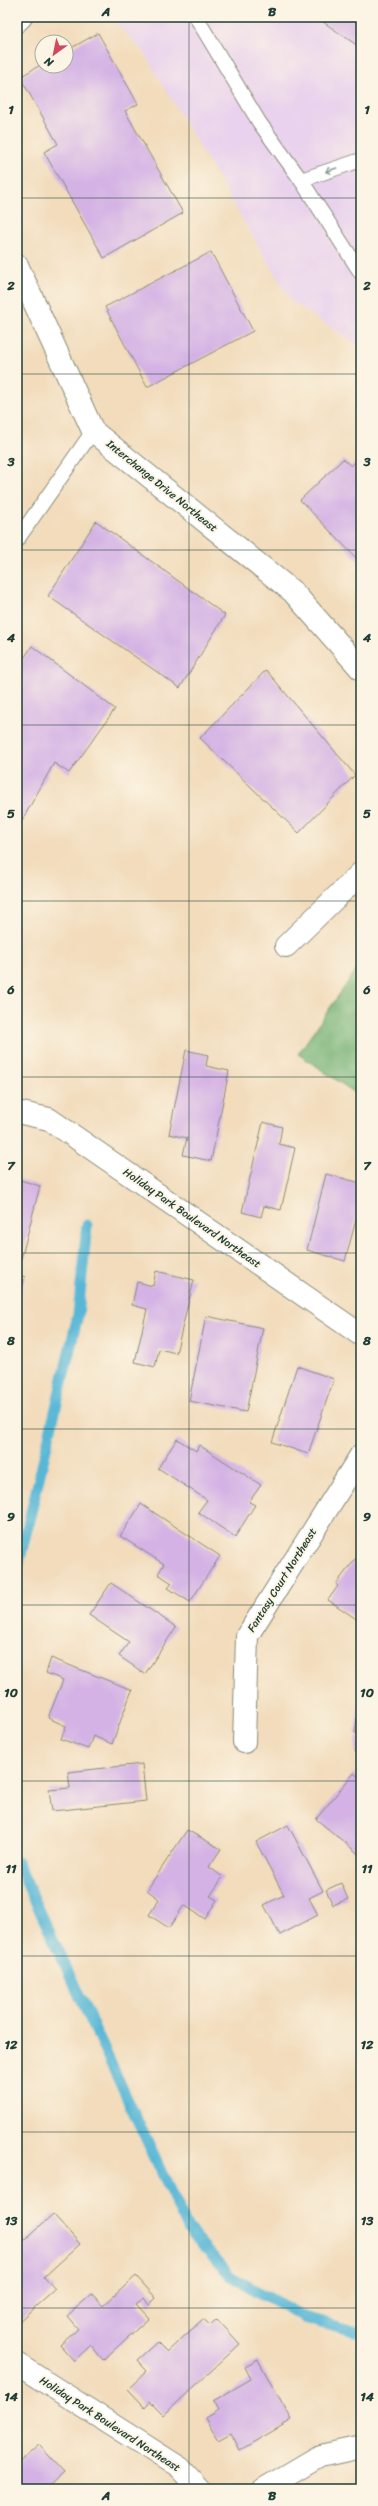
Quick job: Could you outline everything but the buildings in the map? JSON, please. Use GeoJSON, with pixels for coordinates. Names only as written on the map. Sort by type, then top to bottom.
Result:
{"type":"FeatureCollection","features":[{"type":"Feature","properties":{"kind":"street"},"geometry":{"type":"LineString","coordinates":[[17,21],[21,17]]}},
{"type":"Feature","properties":{"kind":"street","name":"Interchange Drive Northeast"},"geometry":{"type":"LineString","coordinates":[[17,265],[94,431],[293,592],[361,669]]}},
{"type":"Feature","properties":{"kind":"street"},"geometry":{"type":"LineString","coordinates":[[286,946],[361,873]]}},
{"type":"Feature","properties":{"kind":"street","name":"Holiday Park Boulevard Northeast"},"geometry":{"type":"LineString","coordinates":[[17,1112],[49,1119],[361,1335]]}},
{"type":"Feature","properties":{"kind":"street","name":"Fantasy Court Northeast"},"geometry":{"type":"LineString","coordinates":[[244,1742],[247,1636],[361,1455]]}},
{"type":"Feature","properties":{"kind":"street","name":"Holiday Park Boulevard Northeast"},"geometry":{"type":"LineString","coordinates":[[17,2364],[180,2468],[199,2489]]}},
{"type":"Feature","properties":{"kind":"street"},"geometry":{"type":"LineString","coordinates":[[264,2489],[320,2456],[361,2447]]}},
{"type":"Feature","properties":{"kind":"lane"},"geometry":{"type":"LineString","coordinates":[[196,17],[259,122],[301,180],[361,273]]}},
{"type":"Feature","properties":{"kind":"lane"},"geometry":{"type":"LineString","coordinates":[[301,180],[361,160]]}},
{"type":"Feature","properties":{"kind":"lane"},"geometry":{"type":"LineString","coordinates":[[17,540],[94,431]]}},
{"type":"Feature","properties":{"kind":"shaded area"},"geometry":{"type":"Polygon","coordinates":[[[110,17],[361,17],[361,347],[291,301],[143,51],[110,17]]]}},
{"type":"Feature","properties":{"kind":"green space"},"geometry":{"type":"Polygon","coordinates":[[[361,963],[361,1097],[298,1054],[361,963]]]}},
{"type":"Feature","properties":{"kind":"waterway"},"geometry":{"type":"LineString","coordinates":[[17,1571],[78,1315],[87,1225]]}},
{"type":"Feature","properties":{"kind":"waterway"},"geometry":{"type":"LineString","coordinates":[[17,1862],[188,2229],[230,2276],[304,2317],[361,2333]]}}]}
